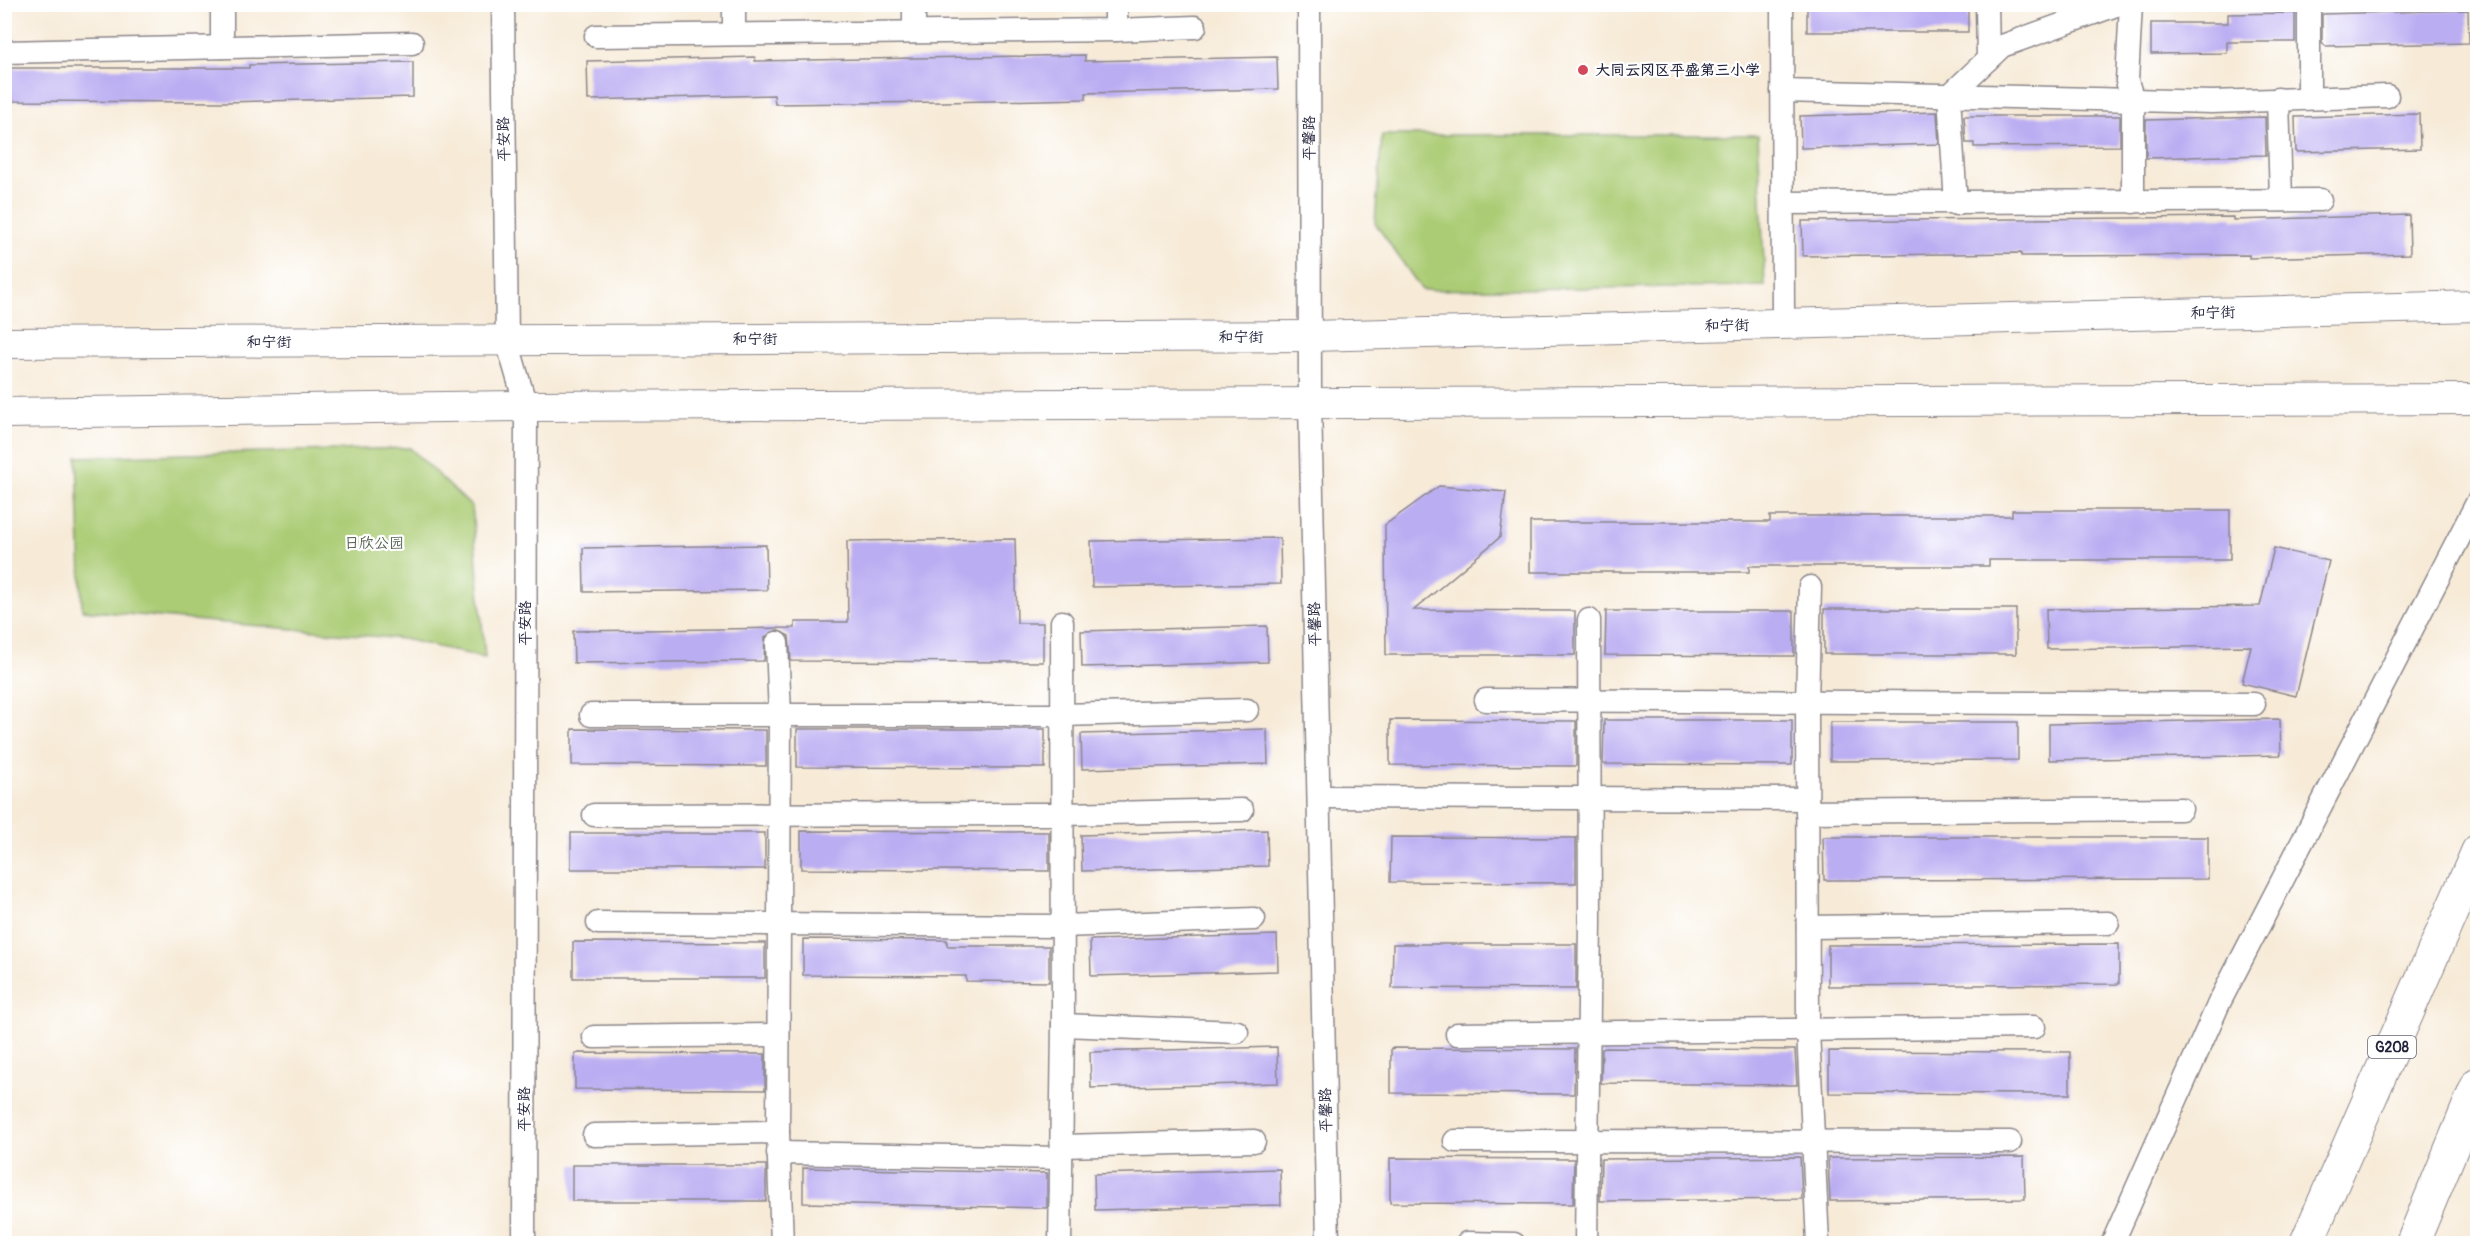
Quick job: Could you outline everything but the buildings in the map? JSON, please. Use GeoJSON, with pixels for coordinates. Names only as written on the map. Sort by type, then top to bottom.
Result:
{"type":"FeatureCollection","features":[{"type":"Feature","properties":{"kind":"highway","name":"G208"},"geometry":{"type":"LineString","coordinates":[[2306,1244],[2478,851]]}},
{"type":"Feature","properties":{"kind":"highway"},"geometry":{"type":"LineString","coordinates":[[2412,1244],[2478,1084]]}},
{"type":"Feature","properties":{"kind":"main road","name":"和宁街"},"geometry":{"type":"LineString","coordinates":[[4,344],[1310,336],[2478,306]]}},
{"type":"Feature","properties":{"kind":"main road"},"geometry":{"type":"LineString","coordinates":[[4,413],[526,406],[2478,399]]}},
{"type":"Feature","properties":{"kind":"street"},"geometry":{"type":"LineString","coordinates":[[222,4],[222,47]]}},
{"type":"Feature","properties":{"kind":"street","name":"平安路"},"geometry":{"type":"LineString","coordinates":[[503,4],[507,341],[526,406],[524,1244]]}},
{"type":"Feature","properties":{"kind":"street"},"geometry":{"type":"LineString","coordinates":[[734,4],[734,33]]}},
{"type":"Feature","properties":{"kind":"street"},"geometry":{"type":"LineString","coordinates":[[914,4],[914,32]]}},
{"type":"Feature","properties":{"kind":"street"},"geometry":{"type":"LineString","coordinates":[[1116,4],[1116,30]]}},
{"type":"Feature","properties":{"kind":"street","name":"平馨路"},"geometry":{"type":"LineString","coordinates":[[1309,4],[1310,402],[1328,1244]]}},
{"type":"Feature","properties":{"kind":"street"},"geometry":{"type":"LineString","coordinates":[[1782,4],[1783,324]]}},
{"type":"Feature","properties":{"kind":"street"},"geometry":{"type":"LineString","coordinates":[[1987,4],[1988,59]]}},
{"type":"Feature","properties":{"kind":"street"},"geometry":{"type":"LineString","coordinates":[[1956,204],[1950,96],[2002,46],[2119,4]]}},
{"type":"Feature","properties":{"kind":"street"},"geometry":{"type":"LineString","coordinates":[[2131,4],[2127,81],[2133,100],[2133,202]]}},
{"type":"Feature","properties":{"kind":"street"},"geometry":{"type":"LineString","coordinates":[[2308,4],[2309,98]]}},
{"type":"Feature","properties":{"kind":"street"},"geometry":{"type":"LineString","coordinates":[[596,36],[1116,30],[1195,27]]}},
{"type":"Feature","properties":{"kind":"street"},"geometry":{"type":"LineString","coordinates":[[4,52],[412,43]]}},
{"type":"Feature","properties":{"kind":"street"},"geometry":{"type":"LineString","coordinates":[[1782,91],[2133,100],[2387,96]]}},
{"type":"Feature","properties":{"kind":"street"},"geometry":{"type":"LineString","coordinates":[[2278,99],[2281,200]]}},
{"type":"Feature","properties":{"kind":"street"},"geometry":{"type":"LineString","coordinates":[[1783,203],[1956,204],[2320,200]]}},
{"type":"Feature","properties":{"kind":"street"},"geometry":{"type":"LineString","coordinates":[[2112,1244],[2219,1003],[2478,501]]}},
{"type":"Feature","properties":{"kind":"street"},"geometry":{"type":"LineString","coordinates":[[1810,587],[1807,702],[1808,1030],[1818,1244]]}},
{"type":"Feature","properties":{"kind":"street"},"geometry":{"type":"LineString","coordinates":[[1586,1244],[1589,1034],[1589,620]]}},
{"type":"Feature","properties":{"kind":"street"},"geometry":{"type":"LineString","coordinates":[[1060,1244],[1063,1025],[1062,622]]}},
{"type":"Feature","properties":{"kind":"street"},"geometry":{"type":"LineString","coordinates":[[777,643],[780,715],[777,1035],[782,1244]]}},
{"type":"Feature","properties":{"kind":"street"},"geometry":{"type":"LineString","coordinates":[[1486,700],[2254,704]]}},
{"type":"Feature","properties":{"kind":"street"},"geometry":{"type":"LineString","coordinates":[[591,715],[1062,715],[1247,710]]}},
{"type":"Feature","properties":{"kind":"street"},"geometry":{"type":"LineString","coordinates":[[1319,798],[1590,798],[1807,806],[2181,809]]}},
{"type":"Feature","properties":{"kind":"street"},"geometry":{"type":"LineString","coordinates":[[594,815],[1063,814],[1242,810]]}},
{"type":"Feature","properties":{"kind":"street"},"geometry":{"type":"LineString","coordinates":[[598,923],[1063,926],[1254,919]]}},
{"type":"Feature","properties":{"kind":"street"},"geometry":{"type":"LineString","coordinates":[[1808,927],[2108,923]]}},
{"type":"Feature","properties":{"kind":"street"},"geometry":{"type":"LineString","coordinates":[[1063,1025],[1237,1032]]}},
{"type":"Feature","properties":{"kind":"street"},"geometry":{"type":"LineString","coordinates":[[1457,1034],[2034,1027]]}},
{"type":"Feature","properties":{"kind":"street"},"geometry":{"type":"LineString","coordinates":[[594,1037],[777,1035]]}},
{"type":"Feature","properties":{"kind":"street"},"geometry":{"type":"LineString","coordinates":[[594,1135],[1062,1152],[1254,1141]]}},
{"type":"Feature","properties":{"kind":"street"},"geometry":{"type":"LineString","coordinates":[[1455,1141],[2010,1142]]}},
{"type":"Feature","properties":{"kind":"street"},"geometry":{"type":"LineString","coordinates":[[1467,1243],[1514,1244]]}},
{"type":"Feature","properties":{"kind":"green space"},"geometry":{"type":"Polygon","coordinates":[[[1382,135],[1758,135],[1765,286],[1422,290],[1375,223],[1382,135]]]}},
{"type":"Feature","properties":{"kind":"green space","name":"日欣公园"},"geometry":{"type":"Polygon","coordinates":[[[410,448],[472,507],[485,658],[404,639],[82,610],[77,457],[410,448]]]}},
{"type":"Feature","properties":{"kind":"place","name":"大同云冈区平盛第三小学"},"geometry":{"type":"Point","coordinates":[1583,70]}}]}
